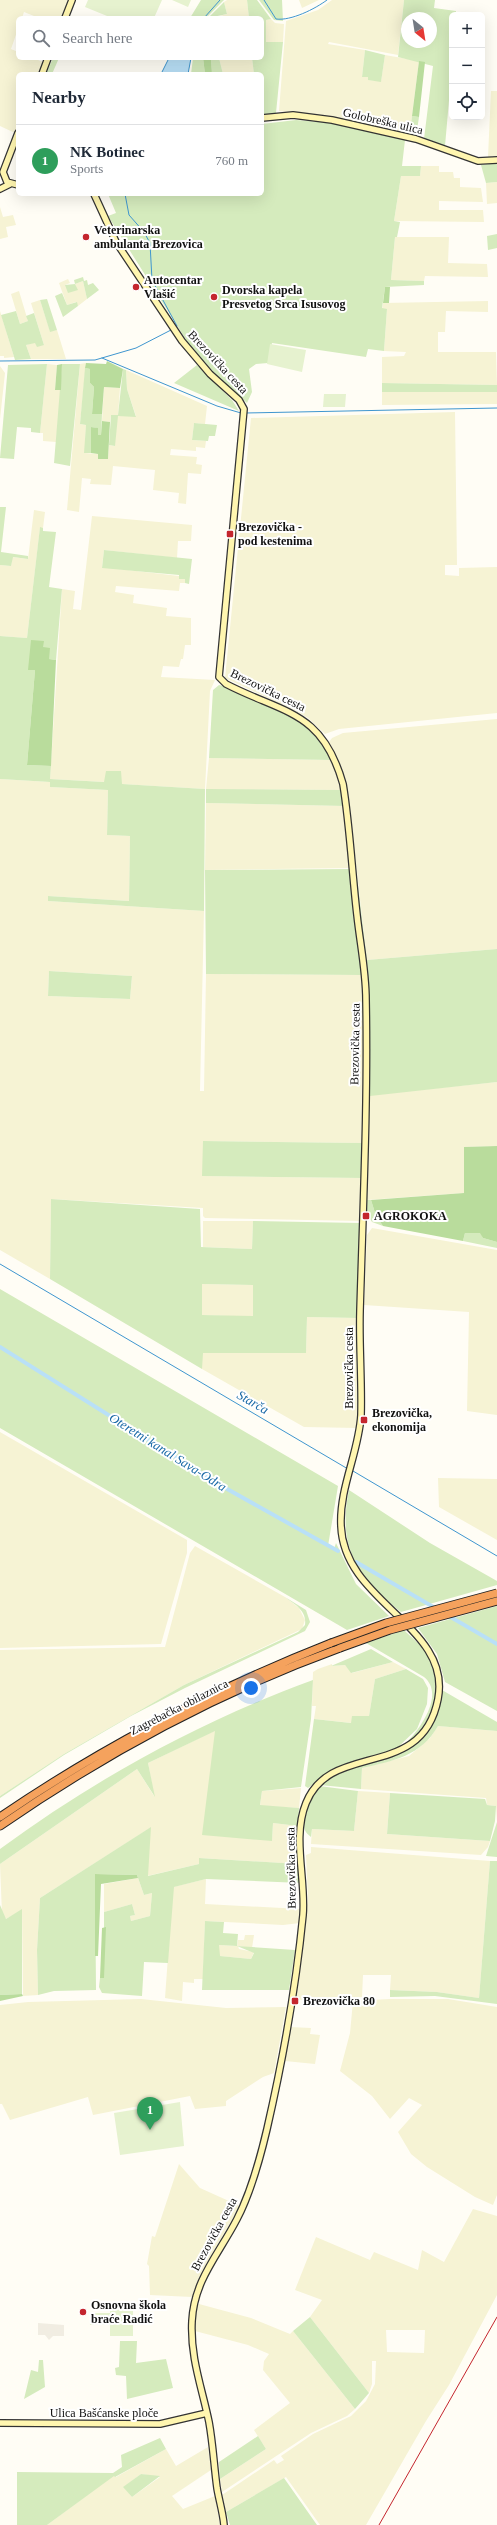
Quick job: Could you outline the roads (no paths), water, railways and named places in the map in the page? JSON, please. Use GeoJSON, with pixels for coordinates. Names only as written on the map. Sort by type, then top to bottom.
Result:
{"type":"FeatureCollection","features":[{"type":"Feature","properties":{"kind":"highway","name":"Zagrebačka obilaznica"},"geometry":{"type":"LineString","coordinates":[[0,1817],[95,1756],[172,1714],[262,1671],[331,1643],[386,1624],[497,1593]]}},
{"type":"Feature","properties":{"kind":"highway","name":"Zagrebačka obilaznica"},"geometry":{"type":"LineString","coordinates":[[0,1826],[99,1762],[169,1723],[265,1678],[390,1630],[497,1601]]}},
{"type":"Feature","properties":{"kind":"main road"},"geometry":{"type":"LineString","coordinates":[[66,16],[72,0]]}},
{"type":"Feature","properties":{"kind":"main road"},"geometry":{"type":"LineString","coordinates":[[43,72],[47,60]]}},
{"type":"Feature","properties":{"kind":"main road","name":"Golobreška ulica"},"geometry":{"type":"LineString","coordinates":[[264,118],[293,115],[332,120],[416,139],[457,152],[476,160],[497,160]]}},
{"type":"Feature","properties":{"kind":"main road"},"geometry":{"type":"LineString","coordinates":[[0,178],[16,138]]}},
{"type":"Feature","properties":{"kind":"main road"},"geometry":{"type":"LineString","coordinates":[[3,172],[6,180],[10,184]]}},
{"type":"Feature","properties":{"kind":"main road"},"geometry":{"type":"LineString","coordinates":[[0,189],[10,184],[16,185]]}},
{"type":"Feature","properties":{"kind":"main road","name":"Brezovička cesta"},"geometry":{"type":"LineString","coordinates":[[95,196],[116,242],[174,329],[199,361],[239,400],[245,413],[218,674],[226,684],[283,708],[304,720],[323,739],[336,763],[345,795],[365,976],[366,1004],[360,1318],[361,1411],[359,1433],[342,1504],[341,1527],[347,1556],[368,1587],[418,1636],[429,1651],[437,1671],[438,1696],[430,1722],[411,1744],[389,1756],[353,1764],[330,1774],[314,1788],[304,1808],[301,1831],[304,1898],[302,1926],[291,2004],[267,2127],[242,2208],[205,2271],[194,2302],[192,2355],[207,2413],[224,2525]]}},
{"type":"Feature","properties":{"kind":"main road","name":"Ulica Bašćanske ploče"},"geometry":{"type":"LineString","coordinates":[[0,2423],[160,2424],[207,2413]]}},
{"type":"Feature","properties":{"kind":"water"},"geometry":{"type":"Polygon","coordinates":[[[168,60],[191,60],[188,72],[162,72],[168,60]]]}},
{"type":"Feature","properties":{"kind":"waterway"},"geometry":{"type":"LineString","coordinates":[[206,16],[220,0]]}},
{"type":"Feature","properties":{"kind":"waterway"},"geometry":{"type":"LineString","coordinates":[[264,0],[276,19],[289,18],[303,14],[327,0]]}},
{"type":"Feature","properties":{"kind":"waterway"},"geometry":{"type":"LineString","coordinates":[[125,196],[129,215],[144,232],[150,243],[152,280],[177,326],[176,328]]}},
{"type":"Feature","properties":{"kind":"waterway"},"geometry":{"type":"LineString","coordinates":[[0,361],[95,360],[136,348],[171,330]]}},
{"type":"Feature","properties":{"kind":"waterway"},"geometry":{"type":"LineString","coordinates":[[102,358],[217,406],[241,413]]}},
{"type":"Feature","properties":{"kind":"waterway"},"geometry":{"type":"LineString","coordinates":[[246,413],[497,408]]}},
{"type":"Feature","properties":{"kind":"waterway","name":"Starča"},"geometry":{"type":"LineString","coordinates":[[0,1264],[348,1469]]}},
{"type":"Feature","properties":{"kind":"waterway","name":"Oteretni kanal Sava-Odra"},"geometry":{"type":"LineString","coordinates":[[0,1347],[220,1485],[338,1551]]}},
{"type":"Feature","properties":{"kind":"waterway","name":"Starča"},"geometry":{"type":"LineString","coordinates":[[353,1471],[497,1556]]}},
{"type":"Feature","properties":{"kind":"waterway","name":"Oteretni kanal Sava-Odra"},"geometry":{"type":"LineString","coordinates":[[356,1562],[497,1644]]}},
{"type":"Feature","properties":{"kind":"railway"},"geometry":{"type":"LineString","coordinates":[[379,2525],[497,2317]]}},
{"type":"Feature","properties":{"kind":"place","name":"Veterinarska ambulanta Brezovica"},"geometry":{"type":"Point","coordinates":[86,237]}},
{"type":"Feature","properties":{"kind":"place","name":"Autocentar Vlašić"},"geometry":{"type":"Point","coordinates":[136,287]}},
{"type":"Feature","properties":{"kind":"place","name":"Dvorska kapela Presvetog Srca Isusovog"},"geometry":{"type":"Point","coordinates":[214,297]}},
{"type":"Feature","properties":{"kind":"place","name":"Brezovička - pod kestenima"},"geometry":{"type":"Point","coordinates":[230,534]}},
{"type":"Feature","properties":{"kind":"place","name":"AGROKOKA"},"geometry":{"type":"Point","coordinates":[366,1216]}},
{"type":"Feature","properties":{"kind":"place","name":"Brezovička, ekonomija"},"geometry":{"type":"Point","coordinates":[364,1420]}},
{"type":"Feature","properties":{"kind":"place","name":"Brezovička 80"},"geometry":{"type":"Point","coordinates":[295,2001]}},
{"type":"Feature","properties":{"kind":"place","name":"NK Botinec"},"geometry":{"type":"Point","coordinates":[150,2130]}},
{"type":"Feature","properties":{"kind":"place","name":"Osnovna škola braće Radić"},"geometry":{"type":"Point","coordinates":[83,2312]}}]}
